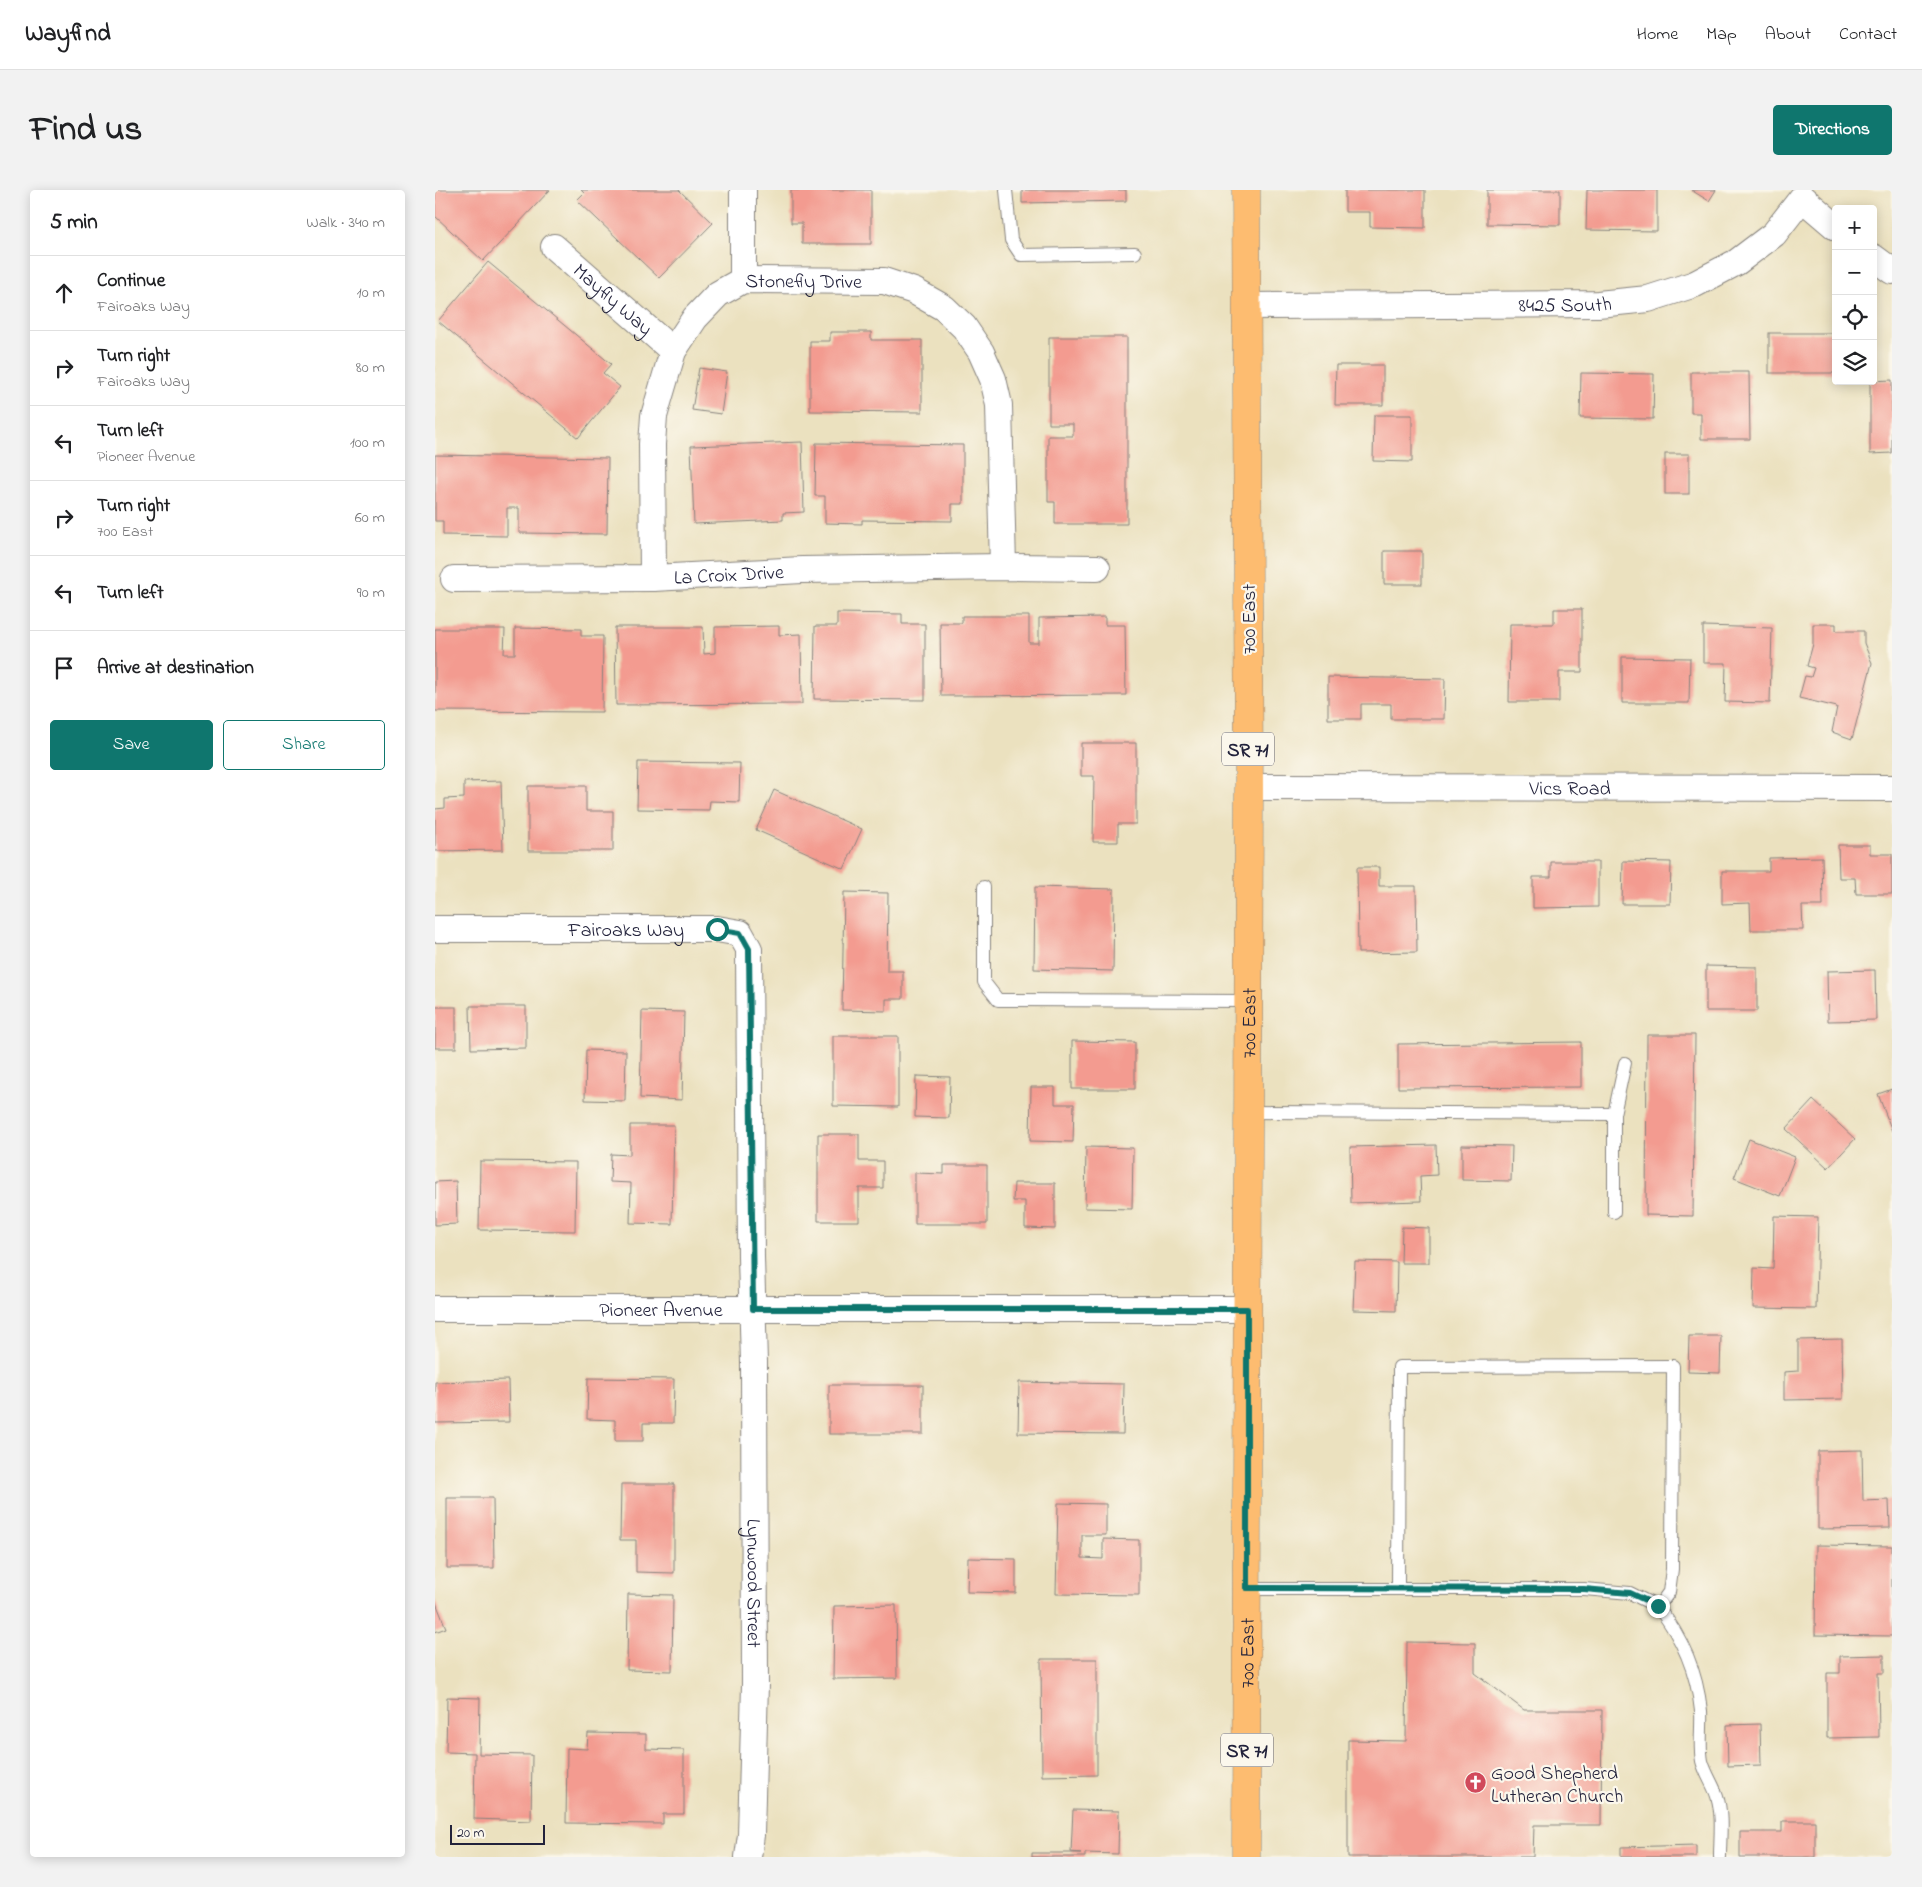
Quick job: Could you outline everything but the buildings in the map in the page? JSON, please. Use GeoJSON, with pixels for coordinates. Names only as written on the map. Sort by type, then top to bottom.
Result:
{"type":"FeatureCollection","features":[{"type":"Feature","properties":{"kind":"main road","name":"700 East"},"geometry":{"type":"LineString","coordinates":[[1246,190],[1249,787],[1246,1857]]}},
{"type":"Feature","properties":{"kind":"street"},"geometry":{"type":"LineString","coordinates":[[743,190],[743,280]]}},
{"type":"Feature","properties":{"kind":"street","name":"8425 South"},"geometry":{"type":"LineString","coordinates":[[1247,306],[1598,304],[1648,299],[1695,284],[1737,262],[1774,234],[1804,194],[1832,223]]}},
{"type":"Feature","properties":{"kind":"street","name":"Mayfly Way"},"geometry":{"type":"LineString","coordinates":[[554,247],[673,351]]}},
{"type":"Feature","properties":{"kind":"street"},"geometry":{"type":"LineString","coordinates":[[1877,260],[1892,271]]}},
{"type":"Feature","properties":{"kind":"street","name":"Stonefly Drive"},"geometry":{"type":"LineString","coordinates":[[653,578],[652,444],[654,416],[673,351],[701,312],[718,294],[743,280],[884,281],[914,291],[944,308],[964,327],[981,352],[993,379],[999,405],[1003,567]]}},
{"type":"Feature","properties":{"kind":"street"},"geometry":{"type":"LineString","coordinates":[[1003,567],[1097,568]]}},
{"type":"Feature","properties":{"kind":"street","name":"La Croix Drive"},"geometry":{"type":"LineString","coordinates":[[454,579],[653,578],[802,570],[1003,567]]}},
{"type":"Feature","properties":{"kind":"street","name":"Vics Road"},"geometry":{"type":"LineString","coordinates":[[1249,787],[1892,788]]}},
{"type":"Feature","properties":{"kind":"street","name":"Fairoaks Way"},"geometry":{"type":"LineString","coordinates":[[435,929],[717,929],[740,933],[749,949],[753,1309]]}},
{"type":"Feature","properties":{"kind":"street","name":"Pioneer Avenue"},"geometry":{"type":"LineString","coordinates":[[435,1309],[1247,1309]]}},
{"type":"Feature","properties":{"kind":"street","name":"Lynwood Street"},"geometry":{"type":"LineString","coordinates":[[748,1857],[751,1835],[755,1684],[755,1362],[753,1309]]}},
{"type":"Feature","properties":{"kind":"lane"},"geometry":{"type":"LineString","coordinates":[[1006,190],[1011,240],[1021,255],[1135,253]]}},
{"type":"Feature","properties":{"kind":"lane"},"geometry":{"type":"LineString","coordinates":[[984,887],[984,982],[998,1000],[1248,1001]]}},
{"type":"Feature","properties":{"kind":"lane"},"geometry":{"type":"LineString","coordinates":[[1614,1212],[1614,1114],[1625,1063]]}},
{"type":"Feature","properties":{"kind":"lane"},"geometry":{"type":"LineString","coordinates":[[1248,1112],[1614,1114]]}},
{"type":"Feature","properties":{"kind":"lane"},"geometry":{"type":"LineString","coordinates":[[1398,1589],[1399,1366],[1673,1366],[1672,1569],[1669,1592],[1658,1606]]}},
{"type":"Feature","properties":{"kind":"lane"},"geometry":{"type":"LineString","coordinates":[[1247,1588],[1584,1589],[1630,1593],[1658,1606],[1673,1626],[1688,1658],[1696,1684],[1701,1711],[1702,1760],[1717,1797],[1720,1817],[1720,1857]]}},
{"type":"Feature","properties":{"kind":"place","name":"Good Shepherd Lutheran Church"},"geometry":{"type":"Point","coordinates":[1475,1783]}},
{"type":"Feature","properties":{"kind":"route"},"geometry":{"type":"LineString","coordinates":[[717,929],[740,933],[749,949],[753,1309],[1247,1309],[1247,1588],[1584,1589],[1630,1593],[1658,1606]]}}]}
